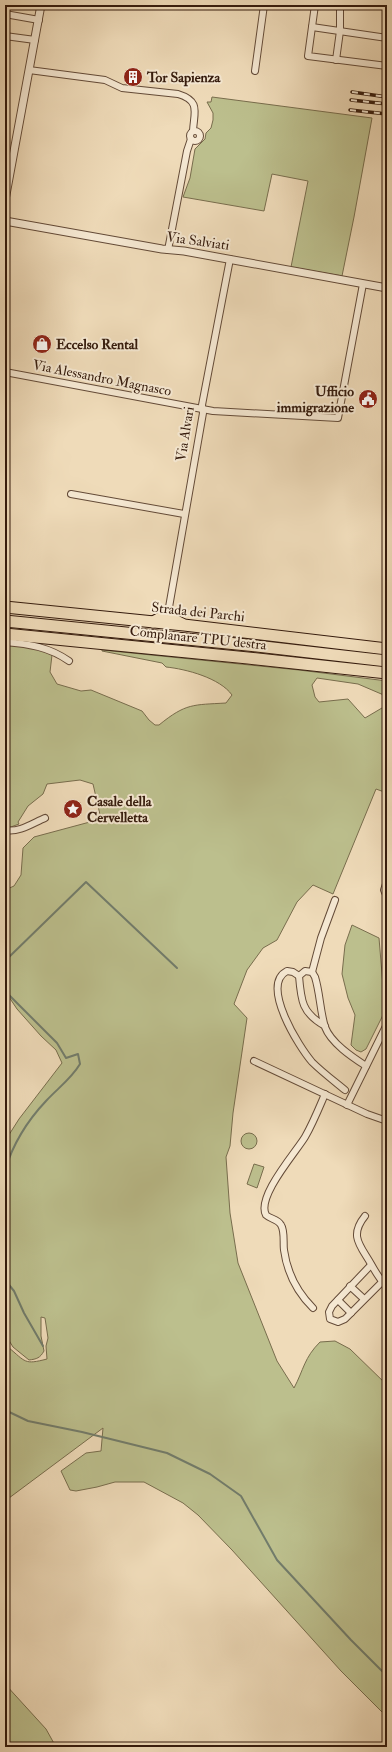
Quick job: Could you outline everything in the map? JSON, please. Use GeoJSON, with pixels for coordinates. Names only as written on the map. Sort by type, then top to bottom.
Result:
{"type":"FeatureCollection","features":[{"type":"Feature","properties":{"kind":"highway","name":"Strada dei Parchi"},"geometry":{"type":"LineString","coordinates":[[5,607],[184,625],[387,649]]}},
{"type":"Feature","properties":{"kind":"highway"},"geometry":{"type":"LineString","coordinates":[[152,622],[168,613],[170,618],[184,625]]}},
{"type":"Feature","properties":{"kind":"highway","name":"Strada dei Parchi"},"geometry":{"type":"LineString","coordinates":[[5,622],[169,636],[387,661]]}},
{"type":"Feature","properties":{"kind":"highway","name":"Complanare TPU destra"},"geometry":{"type":"LineString","coordinates":[[5,634],[387,673]]}},
{"type":"Feature","properties":{"kind":"street"},"geometry":{"type":"LineString","coordinates":[[5,196],[41,5]]}},
{"type":"Feature","properties":{"kind":"street"},"geometry":{"type":"LineString","coordinates":[[255,71],[264,5]]}},
{"type":"Feature","properties":{"kind":"street"},"geometry":{"type":"LineString","coordinates":[[315,5],[308,56],[387,66]]}},
{"type":"Feature","properties":{"kind":"street"},"geometry":{"type":"LineString","coordinates":[[336,60],[340,31],[340,5]]}},
{"type":"Feature","properties":{"kind":"street"},"geometry":{"type":"LineString","coordinates":[[5,14],[39,20]]}},
{"type":"Feature","properties":{"kind":"street"},"geometry":{"type":"LineString","coordinates":[[312,27],[387,38]]}},
{"type":"Feature","properties":{"kind":"street"},"geometry":{"type":"LineString","coordinates":[[5,36],[35,40]]}},
{"type":"Feature","properties":{"kind":"street"},"geometry":{"type":"LineString","coordinates":[[29,70],[105,80],[122,88],[178,94],[187,97],[193,102],[195,107],[193,131],[190,134],[191,139],[187,151],[168,250]]}},
{"type":"Feature","properties":{"kind":"street","name":"Via Salviati"},"geometry":{"type":"LineString","coordinates":[[5,221],[168,250],[184,251],[230,259],[387,288]]}},
{"type":"Feature","properties":{"kind":"street","name":"Via Alvari"},"geometry":{"type":"LineString","coordinates":[[168,613],[202,409],[230,259]]}},
{"type":"Feature","properties":{"kind":"street","name":"Via Alessandro Magnasco"},"geometry":{"type":"LineString","coordinates":[[5,372],[213,411],[338,418],[363,284]]}},
{"type":"Feature","properties":{"kind":"street"},"geometry":{"type":"LineString","coordinates":[[71,494],[184,514]]}},
{"type":"Feature","properties":{"kind":"street"},"geometry":{"type":"LineString","coordinates":[[5,642],[36,645],[59,654],[69,661]]}},
{"type":"Feature","properties":{"kind":"street"},"geometry":{"type":"LineString","coordinates":[[5,830],[24,828],[45,818]]}},
{"type":"Feature","properties":{"kind":"street"},"geometry":{"type":"LineString","coordinates":[[387,881],[384,890],[387,897]]}},
{"type":"Feature","properties":{"kind":"street"},"geometry":{"type":"LineString","coordinates":[[335,900],[321,938],[312,972],[316,979],[325,1026],[329,1034],[340,1046],[366,1066]]}},
{"type":"Feature","properties":{"kind":"street"},"geometry":{"type":"LineString","coordinates":[[299,976],[287,971],[283,974],[280,981],[278,992],[285,1017],[296,1040],[310,1059],[345,1090]]}},
{"type":"Feature","properties":{"kind":"street"},"geometry":{"type":"LineString","coordinates":[[299,976],[305,971],[312,972]]}},
{"type":"Feature","properties":{"kind":"street"},"geometry":{"type":"LineString","coordinates":[[299,976],[305,1010],[312,1018],[325,1026]]}},
{"type":"Feature","properties":{"kind":"street"},"geometry":{"type":"LineString","coordinates":[[347,1105],[387,1024]]}},
{"type":"Feature","properties":{"kind":"street"},"geometry":{"type":"LineString","coordinates":[[254,1061],[373,1117],[387,1120]]}},
{"type":"Feature","properties":{"kind":"street"},"geometry":{"type":"LineString","coordinates":[[312,1308],[300,1293],[293,1280],[285,1256],[280,1224],[265,1214],[264,1206],[270,1189],[278,1175],[306,1136],[325,1094]]}},
{"type":"Feature","properties":{"kind":"street"},"geometry":{"type":"LineString","coordinates":[[365,1216],[358,1228],[356,1237],[361,1249],[387,1288]]}},
{"type":"Feature","properties":{"kind":"street"},"geometry":{"type":"LineString","coordinates":[[371,1265],[350,1286],[329,1312],[331,1320],[335,1322],[342,1321],[382,1282]]}},
{"type":"Feature","properties":{"kind":"street"},"geometry":{"type":"LineString","coordinates":[[350,1286],[364,1299]]}},
{"type":"Feature","properties":{"kind":"street"},"geometry":{"type":"LineString","coordinates":[[338,1300],[351,1313]]}},
{"type":"Feature","properties":{"kind":"green space"},"geometry":{"type":"Polygon","coordinates":[[[212,97],[372,118],[342,276],[291,267],[308,181],[272,174],[264,211],[183,197],[190,178],[195,149],[205,139],[206,133],[211,128],[213,113],[207,102],[211,102],[212,97]]]}},
{"type":"Feature","properties":{"kind":"green space"},"geometry":{"type":"Polygon","coordinates":[[[5,645],[37,648],[52,655],[50,672],[57,684],[81,691],[91,690],[142,711],[155,725],[159,725],[176,713],[190,706],[226,703],[232,695],[227,689],[202,675],[166,667],[162,663],[102,650],[299,670],[387,681],[387,705],[387,793],[376,789],[333,894],[313,885],[297,902],[277,940],[263,948],[247,970],[234,1004],[247,1018],[233,1113],[230,1146],[226,1157],[230,1213],[238,1263],[277,1361],[294,1388],[307,1359],[320,1342],[335,1341],[350,1349],[387,1385],[387,1717],[341,1671],[232,1550],[198,1515],[183,1503],[144,1482],[115,1482],[76,1491],[70,1490],[61,1471],[86,1453],[101,1451],[103,1428],[5,1501],[5,1348],[8,1347],[26,1361],[39,1361],[47,1359],[46,1346],[48,1338],[45,1318],[41,1317],[41,1336],[44,1351],[38,1358],[29,1360],[13,1347],[5,1334],[5,1141],[19,1119],[62,1063],[56,1050],[41,1036],[17,1009],[5,991],[5,890],[14,886],[21,875],[23,848],[34,837],[101,819],[93,784],[80,780],[47,784],[43,794],[28,806],[18,822],[19,824],[8,828],[5,827],[5,645]],[[317,678],[312,685],[315,697],[319,702],[348,699],[365,718],[387,705],[386,696],[358,684],[317,678]]]}},
{"type":"Feature","properties":{"kind":"green space"},"geometry":{"type":"Polygon","coordinates":[[[352,925],[379,938],[383,986],[387,986],[387,1007],[366,1049],[361,1052],[356,1050],[351,1045],[355,1015],[348,998],[342,974],[345,945],[352,925]]]}},
{"type":"Feature","properties":{"kind":"green space"},"geometry":{"type":"Polygon","coordinates":[[[246,1133],[252,1133],[257,1138],[255,1147],[252,1149],[246,1149],[241,1144],[241,1138],[246,1133]]]}},
{"type":"Feature","properties":{"kind":"green space"},"geometry":{"type":"Polygon","coordinates":[[[254,1164],[264,1167],[257,1188],[247,1184],[254,1164]]]}},
{"type":"Feature","properties":{"kind":"green space"},"geometry":{"type":"Polygon","coordinates":[[[5,1684],[46,1729],[56,1747],[5,1747],[5,1684]]]}},
{"type":"Feature","properties":{"kind":"waterway"},"geometry":{"type":"LineString","coordinates":[[8,958],[86,882],[177,968]]}},
{"type":"Feature","properties":{"kind":"waterway"},"geometry":{"type":"LineString","coordinates":[[5,955],[8,958],[5,960]]}},
{"type":"Feature","properties":{"kind":"waterway"},"geometry":{"type":"LineString","coordinates":[[5,991],[57,1043],[66,1058],[78,1054],[80,1064],[68,1079],[39,1108],[27,1124],[12,1151],[5,1170]]}},
{"type":"Feature","properties":{"kind":"waterway"},"geometry":{"type":"LineString","coordinates":[[5,1280],[14,1291],[24,1313],[43,1346]]}},
{"type":"Feature","properties":{"kind":"waterway"},"geometry":{"type":"LineString","coordinates":[[5,1410],[28,1421],[82,1432],[167,1453],[210,1474],[241,1496],[277,1560],[351,1640],[387,1676]]}},
{"type":"Feature","properties":{"kind":"railway"},"geometry":{"type":"LineString","coordinates":[[352,92],[387,97]]}},
{"type":"Feature","properties":{"kind":"railway"},"geometry":{"type":"LineString","coordinates":[[351,100],[387,104]]}},
{"type":"Feature","properties":{"kind":"railway"},"geometry":{"type":"LineString","coordinates":[[350,110],[387,114]]}},
{"type":"Feature","properties":{"kind":"place","name":"Tor Sapienza"},"geometry":{"type":"Point","coordinates":[133,77]}},
{"type":"Feature","properties":{"kind":"place","name":"Eccelso Rental"},"geometry":{"type":"Point","coordinates":[42,344]}},
{"type":"Feature","properties":{"kind":"place","name":"Ufficio immigrazione"},"geometry":{"type":"Point","coordinates":[368,399]}},
{"type":"Feature","properties":{"kind":"place","name":"Casale della Cervelletta"},"geometry":{"type":"Point","coordinates":[73,809]}}]}
